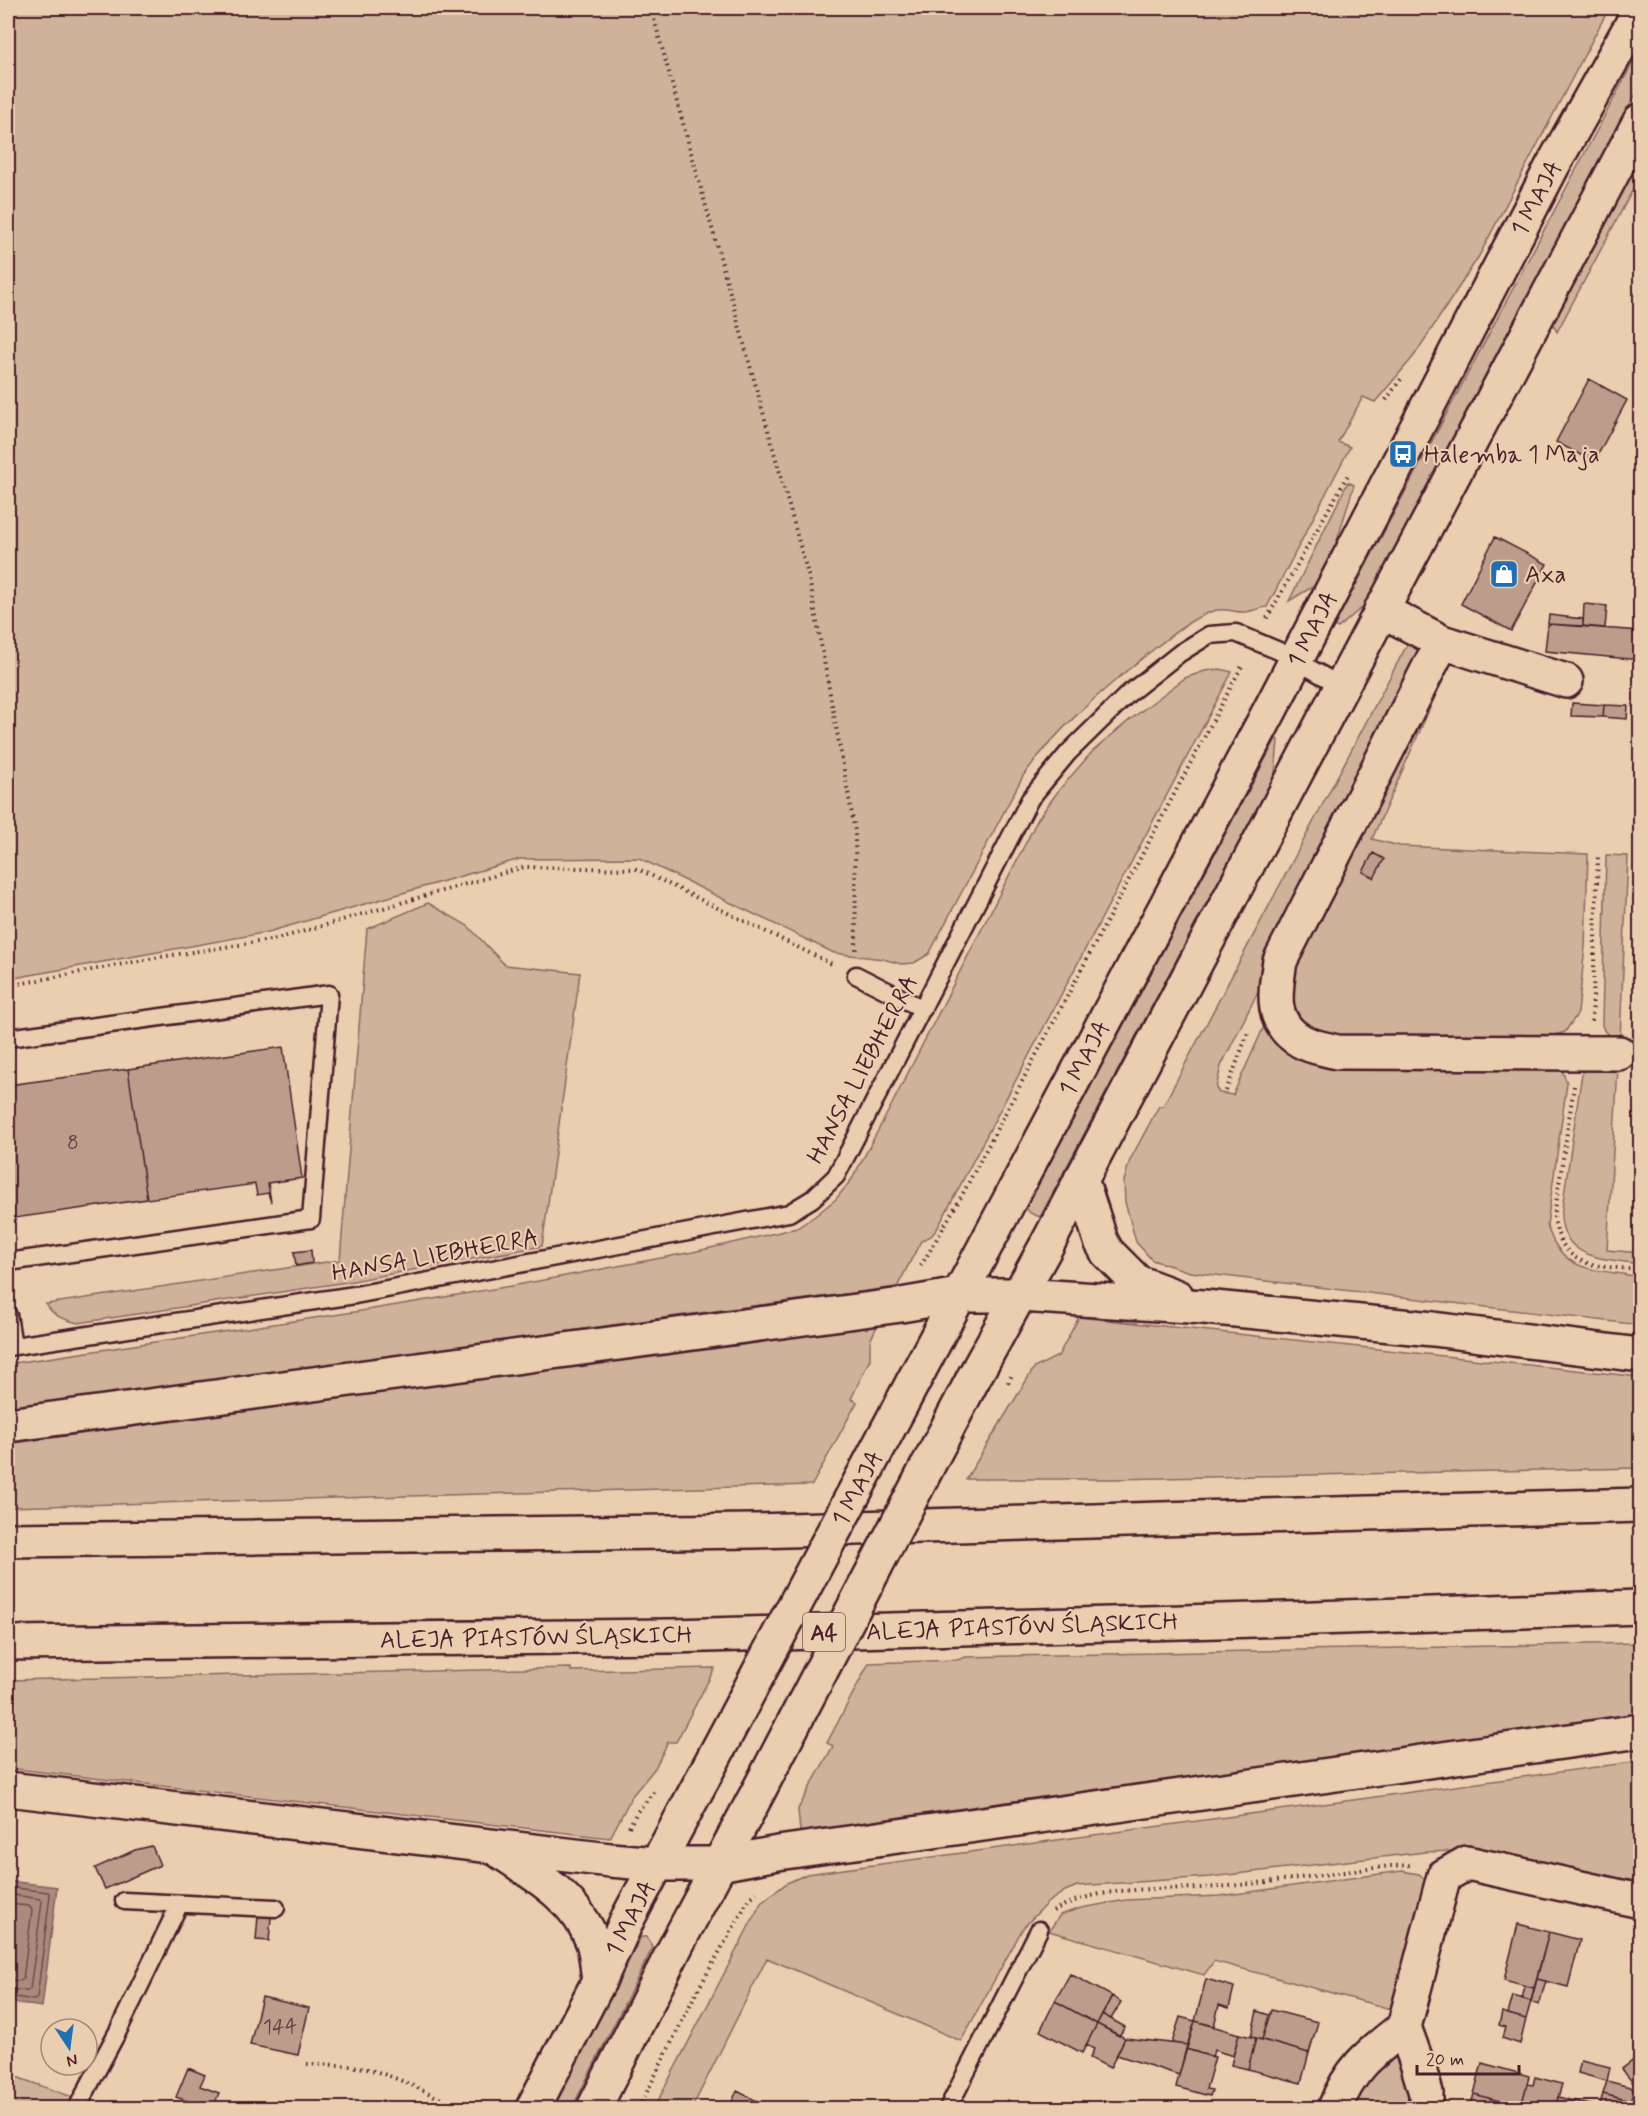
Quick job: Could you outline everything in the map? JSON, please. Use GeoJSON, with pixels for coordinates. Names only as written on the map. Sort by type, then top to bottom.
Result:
{"type":"FeatureCollection","features":[{"type":"Feature","properties":{"kind":"main road","name":"1 MAJA"},"geometry":{"type":"LineString","coordinates":[[533,2109],[599,1981],[629,1916],[1296,661],[1553,165],[1641,10]]}},
{"type":"Feature","properties":{"kind":"main road"},"geometry":{"type":"LineString","coordinates":[[594,2109],[719,1864],[973,1379],[1021,1295],[1641,121]]}},
{"type":"Feature","properties":{"kind":"main road"},"geometry":{"type":"LineString","coordinates":[[1381,610],[1442,642],[1566,681]]}},
{"type":"Feature","properties":{"kind":"main road"},"geometry":{"type":"LineString","coordinates":[[1442,642],[1280,961],[1275,995],[1277,1011],[1287,1030],[1302,1042],[1337,1052],[1618,1053]]}},
{"type":"Feature","properties":{"kind":"main road"},"geometry":{"type":"LineString","coordinates":[[1082,1179],[1101,1241],[1107,1252],[1137,1282],[1204,1307]]}},
{"type":"Feature","properties":{"kind":"main road"},"geometry":{"type":"LineString","coordinates":[[8,1425],[877,1308],[958,1295],[1021,1295],[1204,1307],[1433,1329],[1641,1355]]}},
{"type":"Feature","properties":{"kind":"main road"},"geometry":{"type":"LineString","coordinates":[[8,1540],[778,1531],[1641,1505]]}},
{"type":"Feature","properties":{"kind":"main road","name":"ALEJA PIASTÓW ŚLĄSKICH"},"geometry":{"type":"LineString","coordinates":[[8,1643],[671,1636],[1641,1607]]}},
{"type":"Feature","properties":{"kind":"main road"},"geometry":{"type":"LineString","coordinates":[[8,1789],[657,1864],[719,1864],[778,1853],[1641,1731]]}},
{"type":"Feature","properties":{"kind":"main road"},"geometry":{"type":"LineString","coordinates":[[491,1845],[532,1872],[566,1900],[592,1940],[599,1981]]}},
{"type":"Feature","properties":{"kind":"main road"},"geometry":{"type":"LineString","coordinates":[[1426,2109],[1426,2093],[1419,2066],[1404,2027],[1444,1876],[1467,1863],[1641,1901]]}},
{"type":"Feature","properties":{"kind":"main road"},"geometry":{"type":"LineString","coordinates":[[1335,2109],[1344,2084],[1358,2067],[1378,2047],[1404,2027]]}},
{"type":"Feature","properties":{"kind":"lane","name":"HANSA LIEBHERRA"},"geometry":{"type":"LineString","coordinates":[[10,1346],[355,1295],[789,1213],[812,1200],[836,1176],[1030,798],[1068,753],[1128,694],[1180,653],[1209,635],[1236,633],[1256,640],[1341,686]]}},
{"type":"Feature","properties":{"kind":"lane"},"geometry":{"type":"LineString","coordinates":[[856,975],[923,1009]]}},
{"type":"Feature","properties":{"kind":"lane"},"geometry":{"type":"LineString","coordinates":[[8,1038],[329,994],[311,1219],[8,1262]]}},
{"type":"Feature","properties":{"kind":"lane"},"geometry":{"type":"LineString","coordinates":[[8,1315],[10,1346]]}},
{"type":"Feature","properties":{"kind":"lane"},"geometry":{"type":"LineString","coordinates":[[124,1901],[276,1908]]}},
{"type":"Feature","properties":{"kind":"lane"},"geometry":{"type":"LineString","coordinates":[[77,2109],[179,1905]]}},
{"type":"Feature","properties":{"kind":"lane"},"geometry":{"type":"LineString","coordinates":[[948,2109],[1039,1930]]}},
{"type":"Feature","properties":{"kind":"path"},"geometry":{"type":"LineString","coordinates":[[8,986],[160,957],[277,939],[524,867],[638,869],[856,975],[855,831],[808,578],[651,8]]}},
{"type":"Feature","properties":{"kind":"path"},"geometry":{"type":"LineString","coordinates":[[917,1273],[956,1206],[1256,640],[1275,600],[1348,475]]}},
{"type":"Feature","properties":{"kind":"path"},"geometry":{"type":"LineString","coordinates":[[1013,1373],[1018,1365]]}},
{"type":"Feature","properties":{"kind":"path"},"geometry":{"type":"LineString","coordinates":[[639,2109],[695,1995],[750,1898],[773,1881],[778,1853]]}},
{"type":"Feature","properties":{"kind":"path"},"geometry":{"type":"LineString","coordinates":[[1039,1930],[1052,1911],[1069,1902],[1099,1894],[1219,1887],[1391,1866],[1416,1865],[1444,1876]]}},
{"type":"Feature","properties":{"kind":"path"},"geometry":{"type":"LineString","coordinates":[[307,2064],[362,2068],[381,2073],[403,2081],[459,2109]]}},
{"type":"Feature","properties":{"kind":"shaded area"},"geometry":{"type":"Polygon","coordinates":[[[8,8],[1609,8],[1479,256],[1414,356],[1375,402],[1363,397],[1338,442],[1350,447],[1267,607],[1245,612],[1218,610],[1195,619],[1127,671],[1064,727],[1023,776],[929,954],[914,963],[901,964],[883,959],[834,953],[639,858],[520,859],[268,932],[8,979],[8,8]]]}},
{"type":"Feature","properties":{"kind":"shaded area"},"geometry":{"type":"Polygon","coordinates":[[[1640,49],[1640,86],[1366,604],[1338,628],[1334,626],[1640,49]]]}},
{"type":"Feature","properties":{"kind":"shaded area"},"geometry":{"type":"Polygon","coordinates":[[[1640,156],[1640,176],[1557,332],[1551,321],[1640,156]]]}},
{"type":"Feature","properties":{"kind":"shaded area"},"geometry":{"type":"Polygon","coordinates":[[[1348,482],[1354,485],[1336,544],[1314,586],[1289,601],[1348,482]]]}},
{"type":"Feature","properties":{"kind":"shaded area"},"geometry":{"type":"Polygon","coordinates":[[[1418,642],[1422,648],[1421,664],[1221,1066],[1216,1088],[1219,1093],[1233,1095],[1266,1022],[1269,1030],[1560,1065],[1567,1083],[1547,1225],[1554,1242],[1572,1261],[1583,1267],[1640,1277],[1640,1325],[1190,1272],[1152,1260],[1136,1242],[1125,1202],[1124,1181],[1130,1160],[1159,1106],[1163,1106],[1408,643],[1418,642]]]}},
{"type":"Feature","properties":{"kind":"shaded area"},"geometry":{"type":"Polygon","coordinates":[[[1453,656],[1372,839],[1400,846],[1588,854],[1585,947],[1578,1013],[1565,1032],[1547,1037],[1340,1040],[1301,1024],[1292,999],[1291,972],[1453,656]]]}},
{"type":"Feature","properties":{"kind":"shaded area"},"geometry":{"type":"Polygon","coordinates":[[[1220,669],[1232,672],[937,1229],[931,1236],[921,1241],[897,1287],[8,1410],[8,1364],[517,1285],[693,1252],[797,1228],[836,1199],[852,1179],[1038,819],[1059,790],[1092,752],[1185,678],[1220,669]]]}},
{"type":"Feature","properties":{"kind":"shaded area"},"geometry":{"type":"Polygon","coordinates":[[[1276,739],[1278,740],[1275,774],[1040,1217],[1030,1213],[1026,1208],[1276,739]]]}},
{"type":"Feature","properties":{"kind":"shaded area"},"geometry":{"type":"Polygon","coordinates":[[[1606,855],[1628,856],[1620,1038],[1608,1034],[1602,1025],[1606,855]]]}},
{"type":"Feature","properties":{"kind":"shaded area"},"geometry":{"type":"Polygon","coordinates":[[[428,903],[468,926],[505,965],[580,973],[542,1246],[347,1282],[78,1323],[63,1319],[52,1312],[46,1304],[340,1260],[367,929],[428,903]]]}},
{"type":"Feature","properties":{"kind":"shaded area"},"geometry":{"type":"Polygon","coordinates":[[[1618,1068],[1607,1250],[1640,1253],[1640,1264],[1601,1258],[1578,1249],[1564,1230],[1561,1216],[1582,1073],[1585,1069],[1618,1068]]]}},
{"type":"Feature","properties":{"kind":"shaded area"},"geometry":{"type":"Polygon","coordinates":[[[1079,1317],[1640,1377],[1640,1468],[1114,1479],[966,1479],[1034,1368],[1058,1356],[1079,1317]]]}},
{"type":"Feature","properties":{"kind":"shaded area"},"geometry":{"type":"Polygon","coordinates":[[[878,1324],[870,1341],[870,1359],[851,1399],[857,1402],[812,1485],[8,1507],[8,1444],[878,1324]]]}},
{"type":"Feature","properties":{"kind":"shaded area"},"geometry":{"type":"Polygon","coordinates":[[[1640,1643],[1640,1718],[961,1812],[800,1832],[798,1809],[833,1746],[827,1743],[869,1663],[957,1660],[966,1657],[1640,1643]]]}},
{"type":"Feature","properties":{"kind":"shaded area"},"geometry":{"type":"Polygon","coordinates":[[[571,1668],[571,1671],[715,1668],[676,1742],[668,1742],[655,1768],[632,1796],[610,1838],[8,1768],[8,1680],[571,1668]]]}},
{"type":"Feature","properties":{"kind":"shaded area"},"geometry":{"type":"Polygon","coordinates":[[[1640,1761],[1640,1891],[1457,1851],[1425,1852],[1210,1877],[1077,1886],[1047,1903],[1023,1928],[961,2041],[767,1958],[692,2108],[654,2108],[761,1903],[787,1883],[807,1874],[1640,1761]]]}},
{"type":"Feature","properties":{"kind":"shaded area"},"geometry":{"type":"Polygon","coordinates":[[[1402,1871],[1419,1874],[1428,1882],[1398,2011],[1214,1961],[1204,1975],[1049,1931],[1060,1915],[1081,1908],[1126,1900],[1220,1896],[1402,1871]]]}},
{"type":"Feature","properties":{"kind":"shaded area"},"geometry":{"type":"Polygon","coordinates":[[[641,1937],[646,1937],[653,1947],[572,2108],[553,2108],[641,1937]]]}},
{"type":"Feature","properties":{"kind":"shaded area"},"geometry":{"type":"Polygon","coordinates":[[[1398,2049],[1415,2108],[1349,2108],[1359,2088],[1398,2049]]]}},
{"type":"Feature","properties":{"kind":"shaded area"},"geometry":{"type":"Polygon","coordinates":[[[8,2074],[103,2108],[8,2108],[8,2074]]]}},
{"type":"Feature","properties":{"kind":"water"},"geometry":{"type":"Polygon","coordinates":[[[8,1881],[57,1887],[42,2007],[8,2002],[8,1881]]]}},
{"type":"Feature","properties":{"kind":"building"},"geometry":{"type":"Polygon","coordinates":[[[1640,284],[1640,297],[1635,294],[1640,284]]]}},
{"type":"Feature","properties":{"kind":"building"},"geometry":{"type":"Polygon","coordinates":[[[1589,379],[1627,400],[1594,462],[1556,442],[1589,379]]]}},
{"type":"Feature","properties":{"kind":"building"},"geometry":{"type":"Polygon","coordinates":[[[1495,537],[1547,564],[1511,631],[1461,604],[1495,537]]]}},
{"type":"Feature","properties":{"kind":"building"},"geometry":{"type":"Polygon","coordinates":[[[1584,604],[1607,606],[1605,628],[1583,626],[1584,604]]]}},
{"type":"Feature","properties":{"kind":"building"},"geometry":{"type":"Polygon","coordinates":[[[1549,615],[1583,619],[1583,626],[1548,624],[1549,615]]]}},
{"type":"Feature","properties":{"kind":"building"},"geometry":{"type":"Polygon","coordinates":[[[1548,624],[1640,631],[1640,660],[1545,651],[1548,624]]]}},
{"type":"Feature","properties":{"kind":"building"},"geometry":{"type":"Polygon","coordinates":[[[1572,703],[1604,705],[1603,717],[1571,716],[1572,703]]]}},
{"type":"Feature","properties":{"kind":"building"},"geometry":{"type":"Polygon","coordinates":[[[1604,705],[1628,706],[1627,719],[1603,717],[1604,705]]]}},
{"type":"Feature","properties":{"kind":"building"},"geometry":{"type":"Polygon","coordinates":[[[1373,853],[1384,859],[1374,878],[1363,872],[1373,853]]]}},
{"type":"Feature","properties":{"kind":"building"},"geometry":{"type":"Polygon","coordinates":[[[283,1047],[302,1178],[268,1183],[271,1202],[268,1193],[257,1195],[255,1184],[147,1199],[128,1069],[283,1047]]]}},
{"type":"Feature","properties":{"kind":"building"},"geometry":{"type":"Polygon","coordinates":[[[128,1069],[147,1199],[8,1219],[8,1085],[128,1069]]]}},
{"type":"Feature","properties":{"kind":"building"},"geometry":{"type":"Polygon","coordinates":[[[311,1250],[312,1263],[296,1266],[294,1252],[311,1250]]]}},
{"type":"Feature","properties":{"kind":"building"},"geometry":{"type":"Polygon","coordinates":[[[152,1846],[160,1865],[105,1889],[95,1868],[135,1850],[152,1846]]]}},
{"type":"Feature","properties":{"kind":"building"},"geometry":{"type":"Polygon","coordinates":[[[258,1916],[271,1917],[269,1941],[256,1940],[258,1916]]]}},
{"type":"Feature","properties":{"kind":"building"},"geometry":{"type":"Polygon","coordinates":[[[1518,1924],[1549,1932],[1534,1988],[1504,1980],[1518,1924]]]}},
{"type":"Feature","properties":{"kind":"building"},"geometry":{"type":"Polygon","coordinates":[[[1549,1932],[1580,1940],[1568,1987],[1537,1979],[1549,1932]]]}},
{"type":"Feature","properties":{"kind":"building"},"geometry":{"type":"Polygon","coordinates":[[[1070,1974],[1112,1996],[1097,2024],[1055,2001],[1070,1974]]]}},
{"type":"Feature","properties":{"kind":"building"},"geometry":{"type":"Polygon","coordinates":[[[1206,1979],[1234,1987],[1229,2008],[1219,2005],[1214,2026],[1195,2021],[1206,1979]]]}},
{"type":"Feature","properties":{"kind":"building"},"geometry":{"type":"Polygon","coordinates":[[[1537,1979],[1546,1981],[1539,2005],[1531,2002],[1537,1979]]]}},
{"type":"Feature","properties":{"kind":"building"},"geometry":{"type":"Polygon","coordinates":[[[1525,1986],[1534,1988],[1531,2001],[1522,1999],[1525,1986]]]}},
{"type":"Feature","properties":{"kind":"building"},"geometry":{"type":"Polygon","coordinates":[[[1112,1996],[1121,2002],[1111,2019],[1102,2014],[1112,1996]]]}},
{"type":"Feature","properties":{"kind":"building"},"geometry":{"type":"Polygon","coordinates":[[[1513,1996],[1531,2001],[1526,2019],[1508,2014],[1513,1996]]]}},
{"type":"Feature","properties":{"kind":"building"},"geometry":{"type":"Polygon","coordinates":[[[262,1997],[309,2008],[298,2055],[250,2045],[262,1997]]]}},
{"type":"Feature","properties":{"kind":"building"},"geometry":{"type":"Polygon","coordinates":[[[1055,2001],[1097,2024],[1082,2053],[1040,2031],[1055,2001]]]}},
{"type":"Feature","properties":{"kind":"building"},"geometry":{"type":"Polygon","coordinates":[[[1271,2010],[1318,2022],[1309,2053],[1262,2040],[1271,2010]]]}},
{"type":"Feature","properties":{"kind":"building"},"geometry":{"type":"Polygon","coordinates":[[[1257,2011],[1269,2015],[1262,2040],[1251,2037],[1257,2011]]]}},
{"type":"Feature","properties":{"kind":"building"},"geometry":{"type":"Polygon","coordinates":[[[1502,2012],[1526,2019],[1520,2044],[1502,2038],[1505,2027],[1499,2025],[1502,2012]]]}},
{"type":"Feature","properties":{"kind":"building"},"geometry":{"type":"Polygon","coordinates":[[[1102,2014],[1125,2027],[1119,2036],[1097,2024],[1102,2014]]]}},
{"type":"Feature","properties":{"kind":"building"},"geometry":{"type":"Polygon","coordinates":[[[1180,2017],[1195,2021],[1188,2045],[1172,2043],[1180,2017]]]}},
{"type":"Feature","properties":{"kind":"building"},"geometry":{"type":"Polygon","coordinates":[[[1195,2021],[1239,2034],[1233,2056],[1214,2050],[1212,2057],[1186,2049],[1195,2021]]]}},
{"type":"Feature","properties":{"kind":"building"},"geometry":{"type":"Polygon","coordinates":[[[1097,2024],[1125,2038],[1110,2068],[1090,2058],[1094,2049],[1086,2045],[1097,2024]]]}},
{"type":"Feature","properties":{"kind":"building"},"geometry":{"type":"Polygon","coordinates":[[[1239,2034],[1256,2038],[1248,2069],[1231,2065],[1239,2034]]]}},
{"type":"Feature","properties":{"kind":"building"},"geometry":{"type":"Polygon","coordinates":[[[1125,2038],[1188,2045],[1179,2075],[1117,2055],[1125,2038]]]}},
{"type":"Feature","properties":{"kind":"building"},"geometry":{"type":"Polygon","coordinates":[[[1256,2038],[1309,2053],[1301,2083],[1248,2069],[1256,2038]]]}},
{"type":"Feature","properties":{"kind":"building"},"geometry":{"type":"Polygon","coordinates":[[[1186,2049],[1215,2057],[1206,2089],[1212,2090],[1210,2096],[1176,2087],[1186,2049]]]}},
{"type":"Feature","properties":{"kind":"building"},"geometry":{"type":"Polygon","coordinates":[[[1640,2055],[1640,2075],[1632,2082],[1622,2069],[1640,2055]]]}},
{"type":"Feature","properties":{"kind":"building"},"geometry":{"type":"Polygon","coordinates":[[[1581,2060],[1610,2067],[1607,2081],[1578,2073],[1581,2060]]]}},
{"type":"Feature","properties":{"kind":"building"},"geometry":{"type":"Polygon","coordinates":[[[1482,2063],[1529,2076],[1521,2107],[1474,2094],[1482,2063]]]}},
{"type":"Feature","properties":{"kind":"building"},"geometry":{"type":"Polygon","coordinates":[[[188,2068],[205,2075],[200,2086],[219,2093],[213,2108],[206,2108],[176,2097],[188,2068]]]}},
{"type":"Feature","properties":{"kind":"building"},"geometry":{"type":"Polygon","coordinates":[[[1535,2077],[1562,2084],[1555,2108],[1521,2107],[1527,2084],[1533,2085],[1535,2077]]]}},
{"type":"Feature","properties":{"kind":"building"},"geometry":{"type":"Polygon","coordinates":[[[1607,2081],[1634,2088],[1630,2101],[1603,2094],[1607,2081]]]}},
{"type":"Feature","properties":{"kind":"building"},"geometry":{"type":"Polygon","coordinates":[[[737,2091],[765,2105],[763,2108],[729,2108],[737,2091]]]}},
{"type":"Feature","properties":{"kind":"building"},"geometry":{"type":"Polygon","coordinates":[[[1474,2094],[1521,2107],[1470,2108],[1474,2094]]]}},
{"type":"Feature","properties":{"kind":"building"},"geometry":{"type":"Polygon","coordinates":[[[1603,2094],[1627,2100],[1625,2108],[1599,2108],[1603,2094]]]}},
{"type":"Feature","properties":{"kind":"building"},"geometry":{"type":"Polygon","coordinates":[[[1558,2097],[1574,2101],[1572,2108],[1555,2108],[1558,2097]]]}},
{"type":"Feature","properties":{"kind":"building"},"geometry":{"type":"Polygon","coordinates":[[[1007,2100],[1023,2108],[1003,2108],[1007,2100]]]}},
{"type":"Feature","properties":{"kind":"building"},"geometry":{"type":"Polygon","coordinates":[[[1574,2101],[1598,2107],[1572,2108],[1574,2101]]]}},
{"type":"Feature","properties":{"kind":"place","name":"Halemba 1 Maja"},"geometry":{"type":"Point","coordinates":[1403,454]}},
{"type":"Feature","properties":{"kind":"place","name":"Axa"},"geometry":{"type":"Point","coordinates":[1504,574]}}]}
